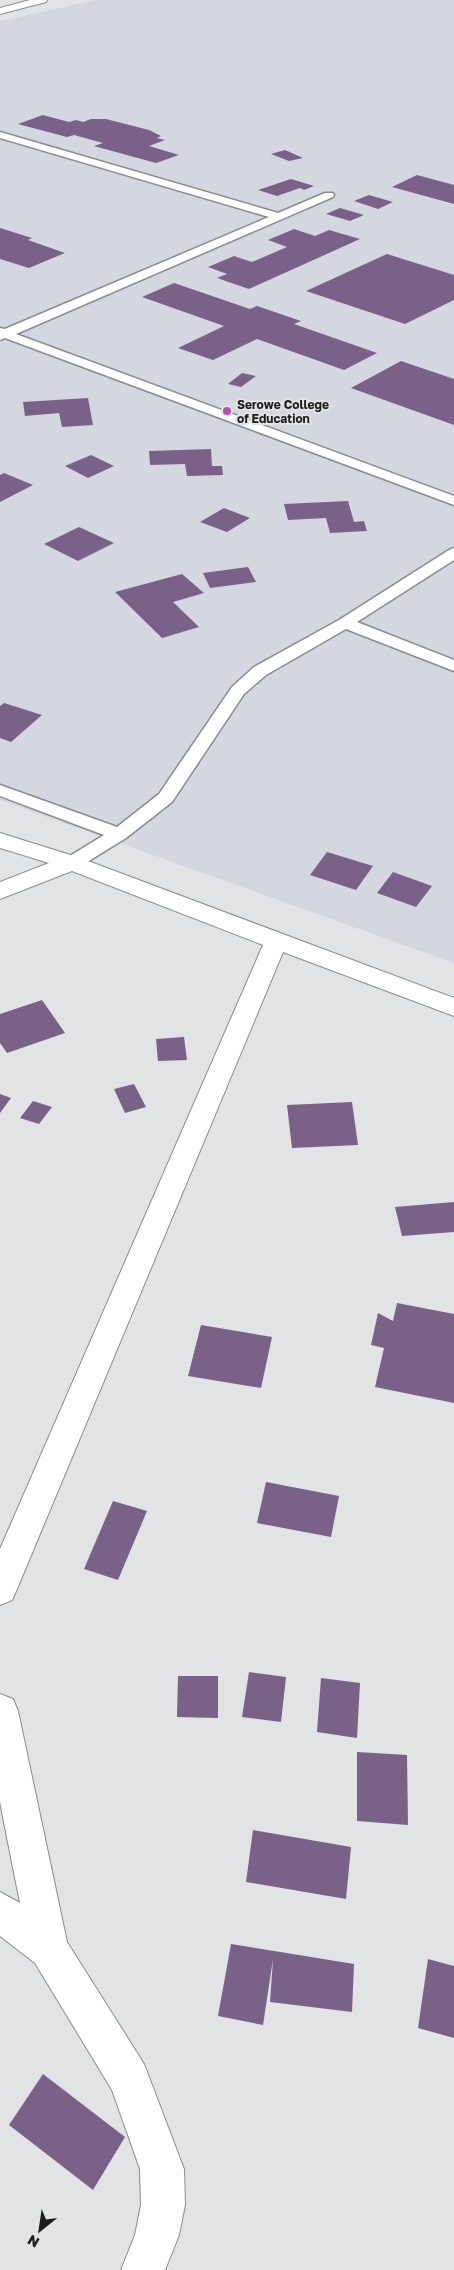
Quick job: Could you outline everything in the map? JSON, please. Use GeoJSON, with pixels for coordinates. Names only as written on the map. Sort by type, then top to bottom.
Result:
{"type":"FeatureCollection","features":[{"type":"Feature","properties":{"kind":"street"},"geometry":{"type":"LineString","coordinates":[[0,11],[40,0]]}},
{"type":"Feature","properties":{"kind":"street"},"geometry":{"type":"LineString","coordinates":[[0,840],[72,863],[454,1007]]}},
{"type":"Feature","properties":{"kind":"street"},"geometry":{"type":"LineString","coordinates":[[0,891],[72,863]]}},
{"type":"Feature","properties":{"kind":"street"},"geometry":{"type":"LineString","coordinates":[[0,1589],[268,957],[277,941]]}},
{"type":"Feature","properties":{"kind":"street"},"geometry":{"type":"LineString","coordinates":[[0,1711],[49,1949],[129,2079],[162,2169],[163,2205],[157,2235],[143,2270]]}},
{"type":"Feature","properties":{"kind":"street"},"geometry":{"type":"LineString","coordinates":[[0,1912],[49,1949]]}},
{"type":"Feature","properties":{"kind":"lane"},"geometry":{"type":"LineString","coordinates":[[0,135],[281,217]]}},
{"type":"Feature","properties":{"kind":"lane"},"geometry":{"type":"LineString","coordinates":[[9,150],[28,143]]}},
{"type":"Feature","properties":{"kind":"lane"},"geometry":{"type":"LineString","coordinates":[[2,334],[329,195]]}},
{"type":"Feature","properties":{"kind":"lane"},"geometry":{"type":"LineString","coordinates":[[2,334],[454,501]]}},
{"type":"Feature","properties":{"kind":"lane"},"geometry":{"type":"LineString","coordinates":[[72,863],[119,834],[166,798],[238,691],[260,671],[346,623],[454,553]]}},
{"type":"Feature","properties":{"kind":"lane"},"geometry":{"type":"LineString","coordinates":[[346,623],[454,666]]}},
{"type":"Feature","properties":{"kind":"lane"},"geometry":{"type":"LineString","coordinates":[[0,790],[119,834]]}},
{"type":"Feature","properties":{"kind":"shaded area","name":"Serowe College of Education"},"geometry":{"type":"Polygon","coordinates":[[[96,0],[454,0],[454,963],[0,800],[0,21],[96,0]]]}},
{"type":"Feature","properties":{"kind":"building"},"geometry":{"type":"Polygon","coordinates":[[[43,115],[69,122],[106,119],[149,130],[161,136],[157,138],[165,140],[149,146],[179,155],[156,163],[94,146],[103,143],[74,135],[67,137],[18,124],[43,115]]]}},
{"type":"Feature","properties":{"kind":"building"},"geometry":{"type":"Polygon","coordinates":[[[285,150],[303,158],[289,161],[271,154],[285,150]]]}},
{"type":"Feature","properties":{"kind":"building"},"geometry":{"type":"Polygon","coordinates":[[[417,175],[454,185],[454,204],[392,187],[417,175]]]}},
{"type":"Feature","properties":{"kind":"building"},"geometry":{"type":"Polygon","coordinates":[[[291,179],[314,186],[304,190],[300,188],[277,196],[258,190],[291,179]]]}},
{"type":"Feature","properties":{"kind":"building"},"geometry":{"type":"Polygon","coordinates":[[[369,195],[393,202],[378,209],[354,201],[369,195]]]}},
{"type":"Feature","properties":{"kind":"building"},"geometry":{"type":"Polygon","coordinates":[[[340,208],[364,215],[350,221],[326,214],[340,208]]]}},
{"type":"Feature","properties":{"kind":"building"},"geometry":{"type":"Polygon","coordinates":[[[0,228],[32,238],[28,240],[65,253],[29,268],[0,259],[0,228]]]}},
{"type":"Feature","properties":{"kind":"building"},"geometry":{"type":"Polygon","coordinates":[[[294,229],[315,236],[329,230],[360,239],[249,289],[217,278],[227,274],[208,267],[234,256],[252,262],[287,247],[268,240],[294,229]]]}},
{"type":"Feature","properties":{"kind":"building"},"geometry":{"type":"Polygon","coordinates":[[[387,254],[454,275],[454,300],[405,324],[306,291],[387,254]]]}},
{"type":"Feature","properties":{"kind":"building"},"geometry":{"type":"Polygon","coordinates":[[[174,283],[250,309],[257,306],[301,321],[294,324],[377,353],[344,370],[257,339],[213,360],[178,348],[224,326],[142,297],[174,283]]]}},
{"type":"Feature","properties":{"kind":"building"},"geometry":{"type":"Polygon","coordinates":[[[401,361],[454,379],[454,425],[351,388],[401,361]]]}},
{"type":"Feature","properties":{"kind":"building"},"geometry":{"type":"Polygon","coordinates":[[[242,373],[256,376],[241,387],[228,384],[242,373]]]}},
{"type":"Feature","properties":{"kind":"building"},"geometry":{"type":"Polygon","coordinates":[[[88,398],[93,425],[62,427],[59,413],[25,416],[23,402],[88,398]]]}},
{"type":"Feature","properties":{"kind":"building"},"geometry":{"type":"Polygon","coordinates":[[[211,449],[212,466],[222,466],[223,475],[187,476],[185,464],[150,465],[149,451],[211,449]]]}},
{"type":"Feature","properties":{"kind":"building"},"geometry":{"type":"Polygon","coordinates":[[[91,455],[114,466],[88,478],[65,466],[91,455]]]}},
{"type":"Feature","properties":{"kind":"building"},"geometry":{"type":"Polygon","coordinates":[[[4,473],[33,485],[0,502],[0,475],[4,473]]]}},
{"type":"Feature","properties":{"kind":"building"},"geometry":{"type":"Polygon","coordinates":[[[348,501],[354,522],[364,521],[367,531],[330,533],[326,518],[288,520],[284,504],[348,501]]]}},
{"type":"Feature","properties":{"kind":"building"},"geometry":{"type":"Polygon","coordinates":[[[224,508],[250,518],[227,532],[200,522],[224,508]]]}},
{"type":"Feature","properties":{"kind":"building"},"geometry":{"type":"Polygon","coordinates":[[[79,527],[114,543],[78,561],[44,544],[79,527]]]}},
{"type":"Feature","properties":{"kind":"building"},"geometry":{"type":"Polygon","coordinates":[[[248,567],[256,582],[210,588],[203,573],[248,567]]]}},
{"type":"Feature","properties":{"kind":"building"},"geometry":{"type":"Polygon","coordinates":[[[182,574],[204,593],[173,602],[199,627],[162,638],[115,592],[182,574]]]}},
{"type":"Feature","properties":{"kind":"building"},"geometry":{"type":"Polygon","coordinates":[[[4,703],[42,715],[11,742],[0,738],[0,706],[4,703]]]}},
{"type":"Feature","properties":{"kind":"building"},"geometry":{"type":"Polygon","coordinates":[[[327,852],[373,866],[356,890],[310,875],[327,852]]]}},
{"type":"Feature","properties":{"kind":"building"},"geometry":{"type":"Polygon","coordinates":[[[393,872],[432,886],[416,907],[377,893],[393,872]]]}},
{"type":"Feature","properties":{"kind":"building"},"geometry":{"type":"Polygon","coordinates":[[[42,1000],[65,1033],[7,1053],[0,1043],[0,1014],[42,1000]]]}},
{"type":"Feature","properties":{"kind":"building"},"geometry":{"type":"Polygon","coordinates":[[[184,1037],[187,1060],[158,1061],[156,1039],[184,1037]]]}},
{"type":"Feature","properties":{"kind":"building"},"geometry":{"type":"Polygon","coordinates":[[[134,1084],[146,1107],[125,1113],[114,1089],[134,1084]]]}},
{"type":"Feature","properties":{"kind":"building"},"geometry":{"type":"Polygon","coordinates":[[[0,1094],[11,1098],[0,1113],[0,1094]]]}},
{"type":"Feature","properties":{"kind":"building"},"geometry":{"type":"Polygon","coordinates":[[[33,1101],[52,1107],[39,1124],[20,1118],[33,1101]]]}},
{"type":"Feature","properties":{"kind":"building"},"geometry":{"type":"Polygon","coordinates":[[[352,1102],[358,1145],[292,1148],[287,1105],[352,1102]]]}},
{"type":"Feature","properties":{"kind":"building"},"geometry":{"type":"Polygon","coordinates":[[[454,1202],[454,1232],[402,1236],[395,1207],[454,1202]]]}},
{"type":"Feature","properties":{"kind":"building"},"geometry":{"type":"Polygon","coordinates":[[[397,1303],[454,1314],[454,1403],[375,1387],[384,1348],[371,1345],[378,1313],[393,1321],[397,1303]]]}},
{"type":"Feature","properties":{"kind":"building"},"geometry":{"type":"Polygon","coordinates":[[[201,1325],[272,1337],[261,1388],[188,1376],[201,1325]]]}},
{"type":"Feature","properties":{"kind":"building"},"geometry":{"type":"Polygon","coordinates":[[[266,1482],[339,1496],[331,1537],[257,1523],[266,1482]]]}},
{"type":"Feature","properties":{"kind":"building"},"geometry":{"type":"Polygon","coordinates":[[[113,1501],[147,1511],[118,1580],[84,1569],[113,1501]]]}},
{"type":"Feature","properties":{"kind":"building"},"geometry":{"type":"Polygon","coordinates":[[[249,1672],[286,1677],[281,1722],[242,1717],[249,1672]]]}},
{"type":"Feature","properties":{"kind":"building"},"geometry":{"type":"Polygon","coordinates":[[[178,1676],[218,1676],[218,1718],[177,1717],[178,1676]]]}},
{"type":"Feature","properties":{"kind":"building"},"geometry":{"type":"Polygon","coordinates":[[[321,1678],[360,1683],[357,1738],[317,1732],[321,1678]]]}},
{"type":"Feature","properties":{"kind":"building"},"geometry":{"type":"Polygon","coordinates":[[[357,1752],[407,1755],[408,1825],[357,1821],[357,1752]]]}},
{"type":"Feature","properties":{"kind":"building"},"geometry":{"type":"Polygon","coordinates":[[[253,1830],[351,1847],[346,1899],[246,1882],[253,1830]]]}},
{"type":"Feature","properties":{"kind":"building"},"geometry":{"type":"Polygon","coordinates":[[[231,1944],[354,1964],[352,2012],[270,2002],[273,1959],[263,2025],[218,2016],[231,1944]]]}},
{"type":"Feature","properties":{"kind":"building"},"geometry":{"type":"Polygon","coordinates":[[[428,1959],[454,1966],[454,2038],[418,2028],[428,1959]]]}},
{"type":"Feature","properties":{"kind":"building"},"geometry":{"type":"Polygon","coordinates":[[[43,2074],[125,2137],[93,2190],[9,2125],[43,2074]]]}},
{"type":"Feature","properties":{"kind":"place","name":"Serowe College of Education"},"geometry":{"type":"Point","coordinates":[227,411]}}]}
